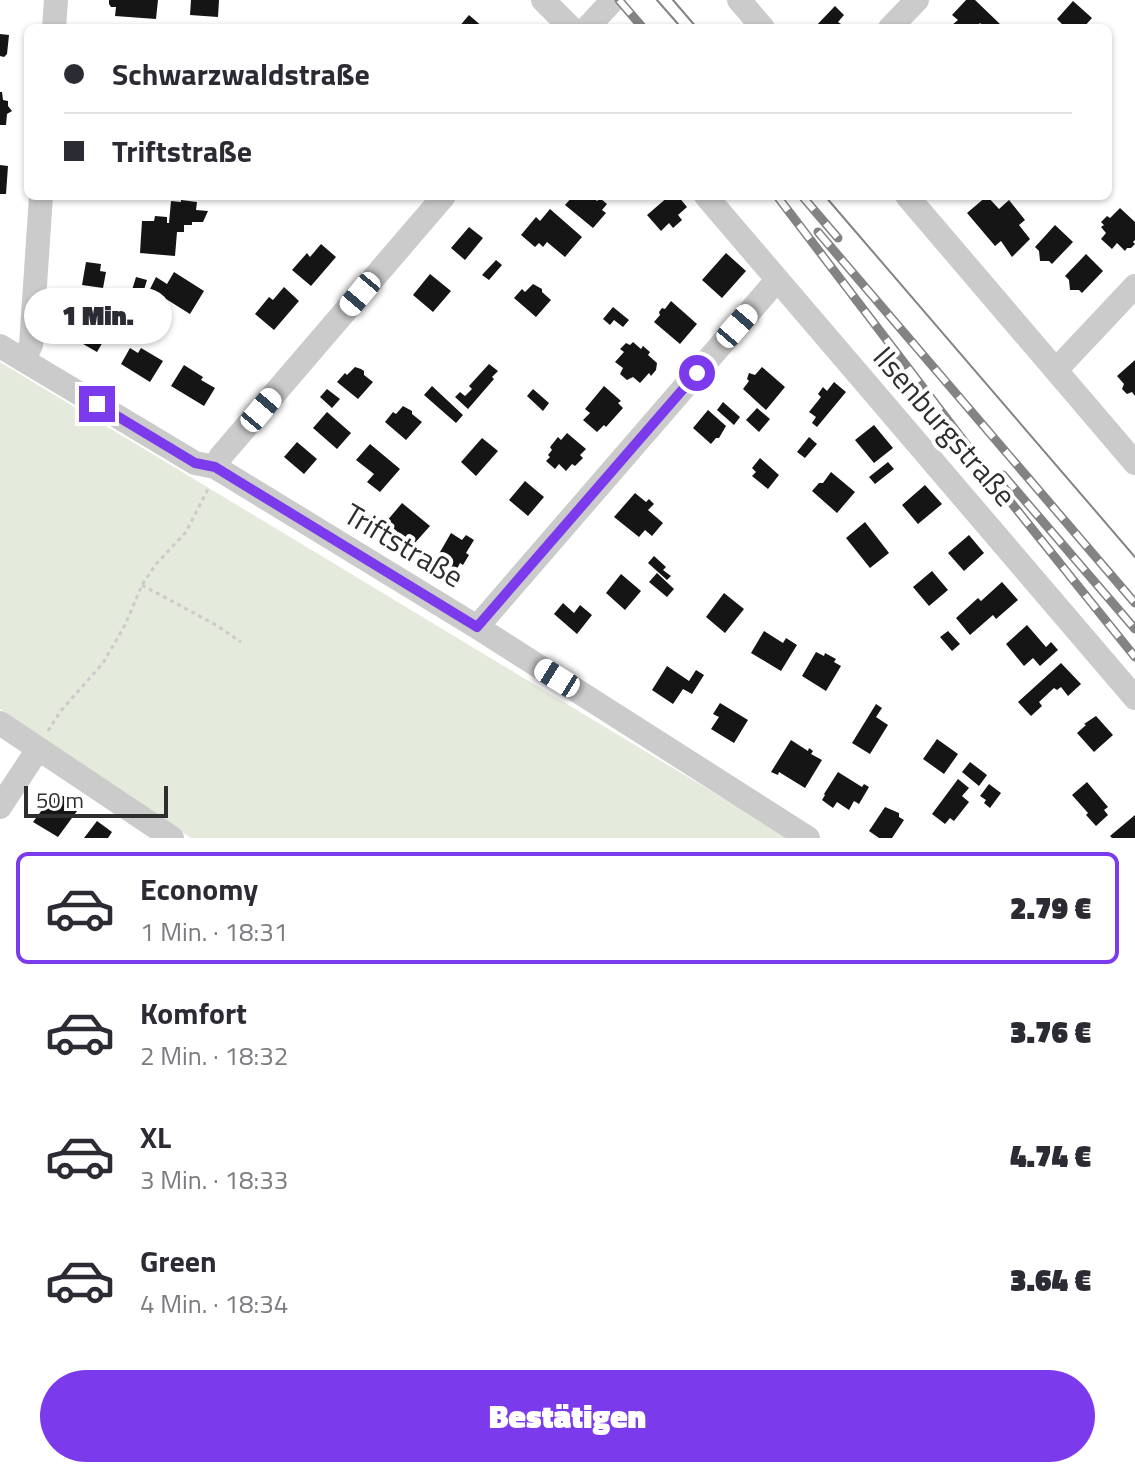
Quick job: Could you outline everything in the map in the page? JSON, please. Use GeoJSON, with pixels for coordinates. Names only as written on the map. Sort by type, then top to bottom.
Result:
{"type":"FeatureCollection","features":[{"type":"Feature","properties":{"kind":"street"},"geometry":{"type":"LineString","coordinates":[[54,24],[56,0]]}},
{"type":"Feature","properties":{"kind":"street"},"geometry":{"type":"LineString","coordinates":[[543,0],[567,24]]}},
{"type":"Feature","properties":{"kind":"street"},"geometry":{"type":"LineString","coordinates":[[591,24],[613,0]]}},
{"type":"Feature","properties":{"kind":"street"},"geometry":{"type":"LineString","coordinates":[[739,0],[760,24]]}},
{"type":"Feature","properties":{"kind":"street"},"geometry":{"type":"LineString","coordinates":[[894,24],[917,0]]}},
{"type":"Feature","properties":{"kind":"street"},"geometry":{"type":"LineString","coordinates":[[23,360],[31,345],[41,200]]}},
{"type":"Feature","properties":{"kind":"street"},"geometry":{"type":"LineString","coordinates":[[215,467],[221,456],[441,200]]}},
{"type":"Feature","properties":{"kind":"street","name":"Ilsenburgstraße"},"geometry":{"type":"LineString","coordinates":[[709,200],[1135,698]]}},
{"type":"Feature","properties":{"kind":"street"},"geometry":{"type":"LineString","coordinates":[[910,200],[1135,463]]}},
{"type":"Feature","properties":{"kind":"street"},"geometry":{"type":"LineString","coordinates":[[477,627],[777,280]]}},
{"type":"Feature","properties":{"kind":"street"},"geometry":{"type":"LineString","coordinates":[[1056,370],[1135,286]]}},
{"type":"Feature","properties":{"kind":"street","name":"Triftstraße"},"geometry":{"type":"LineString","coordinates":[[0,346],[195,463],[215,467],[477,627],[808,838]]}},
{"type":"Feature","properties":{"kind":"street"},"geometry":{"type":"LineString","coordinates":[[0,723],[172,838]]}},
{"type":"Feature","properties":{"kind":"street"},"geometry":{"type":"LineString","coordinates":[[0,807],[38,749]]}},
{"type":"Feature","properties":{"kind":"path"},"geometry":{"type":"LineString","coordinates":[[38,749],[60,712],[103,663],[125,625],[142,585],[156,564],[186,532],[215,467]]}},
{"type":"Feature","properties":{"kind":"path"},"geometry":{"type":"LineString","coordinates":[[142,585],[241,642]]}},
{"type":"Feature","properties":{"kind":"green space"},"geometry":{"type":"Polygon","coordinates":[[[0,362],[789,838],[191,838],[0,709],[0,362]]]}},
{"type":"Feature","properties":{"kind":"building"},"geometry":{"type":"Polygon","coordinates":[[[109,0],[158,0],[156,19],[115,16],[116,7],[111,7],[109,0]]]}},
{"type":"Feature","properties":{"kind":"building"},"geometry":{"type":"Polygon","coordinates":[[[191,0],[219,0],[218,17],[190,15],[191,0]]]}},
{"type":"Feature","properties":{"kind":"building"},"geometry":{"type":"Polygon","coordinates":[[[966,0],[975,0],[1000,24],[953,24],[958,20],[952,15],[966,0]]]}},
{"type":"Feature","properties":{"kind":"building"},"geometry":{"type":"Polygon","coordinates":[[[1073,1],[1092,18],[1087,24],[1062,24],[1057,19],[1073,1]]]}},
{"type":"Feature","properties":{"kind":"building"},"geometry":{"type":"Polygon","coordinates":[[[835,6],[844,15],[838,22],[841,24],[818,24],[835,6]]]}},
{"type":"Feature","properties":{"kind":"building"},"geometry":{"type":"Polygon","coordinates":[[[469,15],[479,24],[461,24],[469,15]]]}},
{"type":"Feature","properties":{"kind":"building"},"geometry":{"type":"Polygon","coordinates":[[[0,34],[9,35],[4,57],[0,56],[0,34]]]}},
{"type":"Feature","properties":{"kind":"building"},"geometry":{"type":"Polygon","coordinates":[[[0,92],[12,111],[7,114],[6,125],[0,125],[0,92]]]}},
{"type":"Feature","properties":{"kind":"building"},"geometry":{"type":"Polygon","coordinates":[[[0,165],[8,166],[6,194],[0,194],[0,165]]]}},
{"type":"Feature","properties":{"kind":"building"},"geometry":{"type":"Polygon","coordinates":[[[569,200],[602,200],[607,204],[602,210],[606,213],[593,228],[565,205],[569,200]]]}},
{"type":"Feature","properties":{"kind":"building"},"geometry":{"type":"Polygon","coordinates":[[[664,200],[681,200],[687,207],[678,215],[682,220],[673,228],[669,223],[661,231],[647,215],[664,200]]]}},
{"type":"Feature","properties":{"kind":"building"},"geometry":{"type":"Polygon","coordinates":[[[982,200],[991,200],[999,209],[1009,200],[1025,220],[1019,225],[1030,239],[1012,257],[1001,241],[995,246],[967,213],[982,200]]]}},
{"type":"Feature","properties":{"kind":"building"},"geometry":{"type":"Polygon","coordinates":[[[171,201],[197,202],[196,210],[208,211],[203,222],[184,225],[184,232],[177,232],[175,256],[140,253],[142,221],[154,221],[155,216],[167,217],[169,223],[171,201]]]}},
{"type":"Feature","properties":{"kind":"building"},"geometry":{"type":"Polygon","coordinates":[[[1120,208],[1135,222],[1135,244],[1125,251],[1117,243],[1112,249],[1101,239],[1106,233],[1101,222],[1120,208]]]}},
{"type":"Feature","properties":{"kind":"building"},"geometry":{"type":"Polygon","coordinates":[[[550,209],[582,237],[565,257],[547,242],[543,247],[539,243],[535,247],[521,235],[536,217],[540,221],[550,209]]]}},
{"type":"Feature","properties":{"kind":"building"},"geometry":{"type":"Polygon","coordinates":[[[1055,225],[1073,242],[1052,264],[1040,261],[1039,251],[1035,247],[1055,225]]]}},
{"type":"Feature","properties":{"kind":"building"},"geometry":{"type":"Polygon","coordinates":[[[469,227],[483,238],[465,260],[451,248],[469,227]]]}},
{"type":"Feature","properties":{"kind":"building"},"geometry":{"type":"Polygon","coordinates":[[[321,244],[336,257],[311,286],[292,270],[307,253],[310,257],[321,244]]]}},
{"type":"Feature","properties":{"kind":"building"},"geometry":{"type":"Polygon","coordinates":[[[726,253],[746,271],[722,298],[702,280],[726,253]]]}},
{"type":"Feature","properties":{"kind":"building"},"geometry":{"type":"Polygon","coordinates":[[[1086,254],[1103,271],[1082,293],[1070,290],[1069,280],[1065,276],[1086,254]]]}},
{"type":"Feature","properties":{"kind":"building"},"geometry":{"type":"Polygon","coordinates":[[[496,260],[502,265],[489,280],[482,275],[496,260]]]}},
{"type":"Feature","properties":{"kind":"building"},"geometry":{"type":"Polygon","coordinates":[[[86,262],[101,264],[100,271],[106,272],[103,288],[82,285],[86,262]]]}},
{"type":"Feature","properties":{"kind":"building"},"geometry":{"type":"Polygon","coordinates":[[[174,272],[204,291],[190,314],[150,289],[156,277],[167,284],[174,272]]]}},
{"type":"Feature","properties":{"kind":"building"},"geometry":{"type":"Polygon","coordinates":[[[430,274],[451,291],[433,312],[413,295],[430,274]]]}},
{"type":"Feature","properties":{"kind":"building"},"geometry":{"type":"Polygon","coordinates":[[[136,277],[147,280],[140,303],[129,300],[136,277]]]}},
{"type":"Feature","properties":{"kind":"building"},"geometry":{"type":"Polygon","coordinates":[[[533,284],[551,300],[536,317],[514,298],[522,289],[525,292],[533,284]]]}},
{"type":"Feature","properties":{"kind":"building"},"geometry":{"type":"Polygon","coordinates":[[[284,287],[299,301],[274,330],[255,314],[269,297],[273,300],[284,287]]]}},
{"type":"Feature","properties":{"kind":"building"},"geometry":{"type":"Polygon","coordinates":[[[95,296],[121,311],[97,352],[71,337],[95,296]]]}},
{"type":"Feature","properties":{"kind":"building"},"geometry":{"type":"Polygon","coordinates":[[[671,301],[697,324],[680,344],[654,322],[662,308],[665,309],[671,301]]]}},
{"type":"Feature","properties":{"kind":"building"},"geometry":{"type":"Polygon","coordinates":[[[613,307],[629,320],[623,327],[614,320],[610,325],[603,319],[613,307]]]}},
{"type":"Feature","properties":{"kind":"building"},"geometry":{"type":"Polygon","coordinates":[[[633,342],[650,352],[648,355],[657,363],[651,376],[649,373],[640,383],[633,377],[627,380],[620,374],[623,368],[615,362],[624,352],[620,349],[626,343],[630,345],[633,342]]]}},
{"type":"Feature","properties":{"kind":"building"},"geometry":{"type":"Polygon","coordinates":[[[130,348],[138,353],[141,348],[163,361],[150,382],[121,364],[130,348]]]}},
{"type":"Feature","properties":{"kind":"building"},"geometry":{"type":"Polygon","coordinates":[[[1135,360],[1135,396],[1122,389],[1124,384],[1117,376],[1135,360]]]}},
{"type":"Feature","properties":{"kind":"building"},"geometry":{"type":"Polygon","coordinates":[[[489,364],[498,371],[468,409],[455,397],[460,392],[465,396],[472,389],[469,386],[489,364]]]}},
{"type":"Feature","properties":{"kind":"building"},"geometry":{"type":"Polygon","coordinates":[[[184,365],[215,388],[204,406],[171,386],[184,365]]]}},
{"type":"Feature","properties":{"kind":"building"},"geometry":{"type":"Polygon","coordinates":[[[355,367],[364,371],[364,375],[373,382],[358,399],[337,382],[355,367]]]}},
{"type":"Feature","properties":{"kind":"building"},"geometry":{"type":"Polygon","coordinates":[[[762,367],[785,387],[766,410],[743,389],[749,381],[749,373],[755,375],[762,367]]]}},
{"type":"Feature","properties":{"kind":"building"},"geometry":{"type":"Polygon","coordinates":[[[834,382],[846,392],[817,427],[812,423],[816,417],[809,412],[821,397],[818,394],[823,387],[827,391],[834,382]]]}},
{"type":"Feature","properties":{"kind":"building"},"geometry":{"type":"Polygon","coordinates":[[[432,386],[463,415],[456,423],[424,395],[432,386]]]}},
{"type":"Feature","properties":{"kind":"building"},"geometry":{"type":"Polygon","coordinates":[[[604,386],[621,401],[618,403],[623,408],[606,427],[604,425],[597,432],[583,420],[590,413],[585,409],[604,386]]]}},
{"type":"Feature","properties":{"kind":"building"},"geometry":{"type":"Polygon","coordinates":[[[327,389],[340,399],[332,408],[320,397],[327,389]]]}},
{"type":"Feature","properties":{"kind":"building"},"geometry":{"type":"Polygon","coordinates":[[[533,389],[549,403],[543,411],[527,396],[533,389]]]}},
{"type":"Feature","properties":{"kind":"building"},"geometry":{"type":"Polygon","coordinates":[[[723,402],[740,417],[734,425],[717,410],[723,402]]]}},
{"type":"Feature","properties":{"kind":"building"},"geometry":{"type":"Polygon","coordinates":[[[403,406],[422,422],[406,440],[385,422],[403,406]]]}},
{"type":"Feature","properties":{"kind":"building"},"geometry":{"type":"Polygon","coordinates":[[[757,408],[770,419],[759,432],[746,420],[757,408]]]}},
{"type":"Feature","properties":{"kind":"building"},"geometry":{"type":"Polygon","coordinates":[[[708,410],[726,426],[711,444],[693,428],[708,410]]]}},
{"type":"Feature","properties":{"kind":"building"},"geometry":{"type":"Polygon","coordinates":[[[327,412],[351,433],[337,449],[313,428],[327,412]]]}},
{"type":"Feature","properties":{"kind":"building"},"geometry":{"type":"Polygon","coordinates":[[[874,425],[893,448],[874,463],[855,440],[874,425]]]}},
{"type":"Feature","properties":{"kind":"building"},"geometry":{"type":"Polygon","coordinates":[[[567,433],[586,449],[580,455],[583,458],[566,471],[559,464],[555,469],[546,461],[552,450],[550,447],[558,437],[561,440],[567,433]]]}},
{"type":"Feature","properties":{"kind":"building"},"geometry":{"type":"Polygon","coordinates":[[[809,437],[817,444],[805,458],[797,452],[809,437]]]}},
{"type":"Feature","properties":{"kind":"building"},"geometry":{"type":"Polygon","coordinates":[[[482,438],[498,451],[476,476],[461,462],[482,438]]]}},
{"type":"Feature","properties":{"kind":"building"},"geometry":{"type":"Polygon","coordinates":[[[297,442],[317,459],[304,474],[284,457],[297,442]]]}},
{"type":"Feature","properties":{"kind":"building"},"geometry":{"type":"Polygon","coordinates":[[[370,444],[400,469],[380,492],[367,482],[374,474],[356,460],[370,444]]]}},
{"type":"Feature","properties":{"kind":"building"},"geometry":{"type":"Polygon","coordinates":[[[760,458],[779,475],[768,489],[752,476],[756,472],[752,468],[760,458]]]}},
{"type":"Feature","properties":{"kind":"building"},"geometry":{"type":"Polygon","coordinates":[[[888,462],[894,469],[875,484],[869,477],[888,462]]]}},
{"type":"Feature","properties":{"kind":"building"},"geometry":{"type":"Polygon","coordinates":[[[831,472],[855,492],[837,513],[812,491],[831,472]]]}},
{"type":"Feature","properties":{"kind":"building"},"geometry":{"type":"Polygon","coordinates":[[[525,481],[544,497],[528,516],[509,500],[525,481]]]}},
{"type":"Feature","properties":{"kind":"building"},"geometry":{"type":"Polygon","coordinates":[[[925,485],[942,504],[918,524],[902,505],[925,485]]]}},
{"type":"Feature","properties":{"kind":"building"},"geometry":{"type":"Polygon","coordinates":[[[635,493],[654,504],[648,510],[663,523],[652,536],[645,530],[639,537],[614,517],[635,493]]]}},
{"type":"Feature","properties":{"kind":"building"},"geometry":{"type":"Polygon","coordinates":[[[402,503],[430,526],[413,545],[386,522],[402,503]]]}},
{"type":"Feature","properties":{"kind":"building"},"geometry":{"type":"Polygon","coordinates":[[[865,522],[889,553],[870,568],[846,538],[865,522]]]}},
{"type":"Feature","properties":{"kind":"building"},"geometry":{"type":"Polygon","coordinates":[[[451,533],[462,540],[466,535],[474,540],[466,553],[469,555],[456,571],[436,559],[451,533]]]}},
{"type":"Feature","properties":{"kind":"building"},"geometry":{"type":"Polygon","coordinates":[[[969,535],[984,553],[964,571],[948,553],[969,535]]]}},
{"type":"Feature","properties":{"kind":"building"},"geometry":{"type":"Polygon","coordinates":[[[654,556],[671,576],[667,580],[648,563],[654,556]]]}},
{"type":"Feature","properties":{"kind":"building"},"geometry":{"type":"Polygon","coordinates":[[[932,571],[948,590],[929,606],[913,587],[932,571]]]}},
{"type":"Feature","properties":{"kind":"building"},"geometry":{"type":"Polygon","coordinates":[[[657,573],[674,589],[667,597],[649,582],[657,573]]]}},
{"type":"Feature","properties":{"kind":"building"},"geometry":{"type":"Polygon","coordinates":[[[621,574],[641,591],[625,610],[606,593],[621,574]]]}},
{"type":"Feature","properties":{"kind":"building"},"geometry":{"type":"Polygon","coordinates":[[[1002,582],[1018,600],[996,619],[993,615],[970,635],[956,618],[1002,582]]]}},
{"type":"Feature","properties":{"kind":"building"},"geometry":{"type":"Polygon","coordinates":[[[724,593],[744,609],[725,633],[706,617],[724,593]]]}},
{"type":"Feature","properties":{"kind":"building"},"geometry":{"type":"Polygon","coordinates":[[[563,603],[574,613],[580,605],[592,615],[577,634],[554,614],[563,603]]]}},
{"type":"Feature","properties":{"kind":"building"},"geometry":{"type":"Polygon","coordinates":[[[1027,625],[1046,647],[1051,642],[1058,650],[1040,666],[1033,658],[1024,666],[1006,644],[1027,625]]]}},
{"type":"Feature","properties":{"kind":"building"},"geometry":{"type":"Polygon","coordinates":[[[764,631],[783,643],[786,638],[797,645],[781,671],[751,653],[764,631]]]}},
{"type":"Feature","properties":{"kind":"building"},"geometry":{"type":"Polygon","coordinates":[[[948,631],[960,644],[952,651],[940,637],[948,631]]]}},
{"type":"Feature","properties":{"kind":"building"},"geometry":{"type":"Polygon","coordinates":[[[816,652],[836,659],[834,662],[841,666],[826,691],[802,676],[816,652]]]}},
{"type":"Feature","properties":{"kind":"building"},"geometry":{"type":"Polygon","coordinates":[[[1061,663],[1081,684],[1068,696],[1061,687],[1057,690],[1054,688],[1039,702],[1042,706],[1031,716],[1018,702],[1061,663]]]}},
{"type":"Feature","properties":{"kind":"building"},"geometry":{"type":"Polygon","coordinates":[[[667,666],[689,681],[696,670],[704,675],[692,694],[683,689],[673,704],[652,690],[667,666]]]}},
{"type":"Feature","properties":{"kind":"building"},"geometry":{"type":"Polygon","coordinates":[[[720,703],[748,720],[734,743],[711,729],[719,717],[713,714],[720,703]]]}},
{"type":"Feature","properties":{"kind":"building"},"geometry":{"type":"Polygon","coordinates":[[[876,704],[882,708],[876,717],[888,725],[870,754],[852,743],[876,704]]]}},
{"type":"Feature","properties":{"kind":"building"},"geometry":{"type":"Polygon","coordinates":[[[1096,716],[1113,735],[1094,752],[1077,733],[1096,716]]]}},
{"type":"Feature","properties":{"kind":"building"},"geometry":{"type":"Polygon","coordinates":[[[937,739],[958,754],[944,774],[923,759],[937,739]]]}},
{"type":"Feature","properties":{"kind":"building"},"geometry":{"type":"Polygon","coordinates":[[[791,740],[808,751],[809,748],[813,751],[811,754],[822,760],[805,788],[779,772],[778,775],[771,772],[791,740]]]}},
{"type":"Feature","properties":{"kind":"building"},"geometry":{"type":"Polygon","coordinates":[[[970,762],[987,775],[979,786],[962,772],[970,762]]]}},
{"type":"Feature","properties":{"kind":"building"},"geometry":{"type":"Polygon","coordinates":[[[838,772],[862,787],[864,784],[869,787],[859,804],[854,801],[849,810],[837,802],[833,808],[822,800],[838,772]]]}},
{"type":"Feature","properties":{"kind":"building"},"geometry":{"type":"Polygon","coordinates":[[[958,779],[969,788],[962,796],[969,802],[954,821],[950,818],[945,824],[932,814],[958,779]]]}},
{"type":"Feature","properties":{"kind":"building"},"geometry":{"type":"Polygon","coordinates":[[[1087,782],[1108,807],[1104,810],[1108,815],[1096,826],[1072,795],[1087,782]]]}},
{"type":"Feature","properties":{"kind":"building"},"geometry":{"type":"Polygon","coordinates":[[[989,784],[1001,793],[990,808],[980,796],[989,784]]]}},
{"type":"Feature","properties":{"kind":"building"},"geometry":{"type":"Polygon","coordinates":[[[60,795],[80,807],[58,837],[33,822],[51,798],[60,795]]]}},
{"type":"Feature","properties":{"kind":"building"},"geometry":{"type":"Polygon","coordinates":[[[885,807],[899,813],[904,820],[892,838],[879,838],[869,831],[885,807]]]}},
{"type":"Feature","properties":{"kind":"building"},"geometry":{"type":"Polygon","coordinates":[[[1135,815],[1135,838],[1110,836],[1135,815]]]}},
{"type":"Feature","properties":{"kind":"building"},"geometry":{"type":"Polygon","coordinates":[[[97,821],[112,832],[108,838],[84,838],[97,821]]]}},
{"type":"Feature","properties":{"kind":"tram line"},"geometry":{"type":"LineString","coordinates":[[657,0],[678,24]]}},
{"type":"Feature","properties":{"kind":"tram line"},"geometry":{"type":"LineString","coordinates":[[673,0],[694,24]]}},
{"type":"Feature","properties":{"kind":"tram line"},"geometry":{"type":"LineString","coordinates":[[828,200],[1135,557]]}},
{"type":"Feature","properties":{"kind":"railway"},"geometry":{"type":"LineString","coordinates":[[619,0],[640,24]]}},
{"type":"Feature","properties":{"kind":"railway"},"geometry":{"type":"LineString","coordinates":[[780,200],[1005,495],[1135,657]]}},
{"type":"Feature","properties":{"kind":"railway"},"geometry":{"type":"LineString","coordinates":[[805,200],[838,238]]}},
{"type":"Feature","properties":{"kind":"railway"},"geometry":{"type":"LineString","coordinates":[[818,232],[1135,603]]}},
{"type":"Feature","properties":{"kind":"railway"},"geometry":{"type":"LineString","coordinates":[[1003,475],[1135,629]]}},
{"type":"Feature","properties":{"kind":"route"},"geometry":{"type":"LineString","coordinates":[[97,404],[195,463],[215,467],[477,627],[697,373]]}}]}
